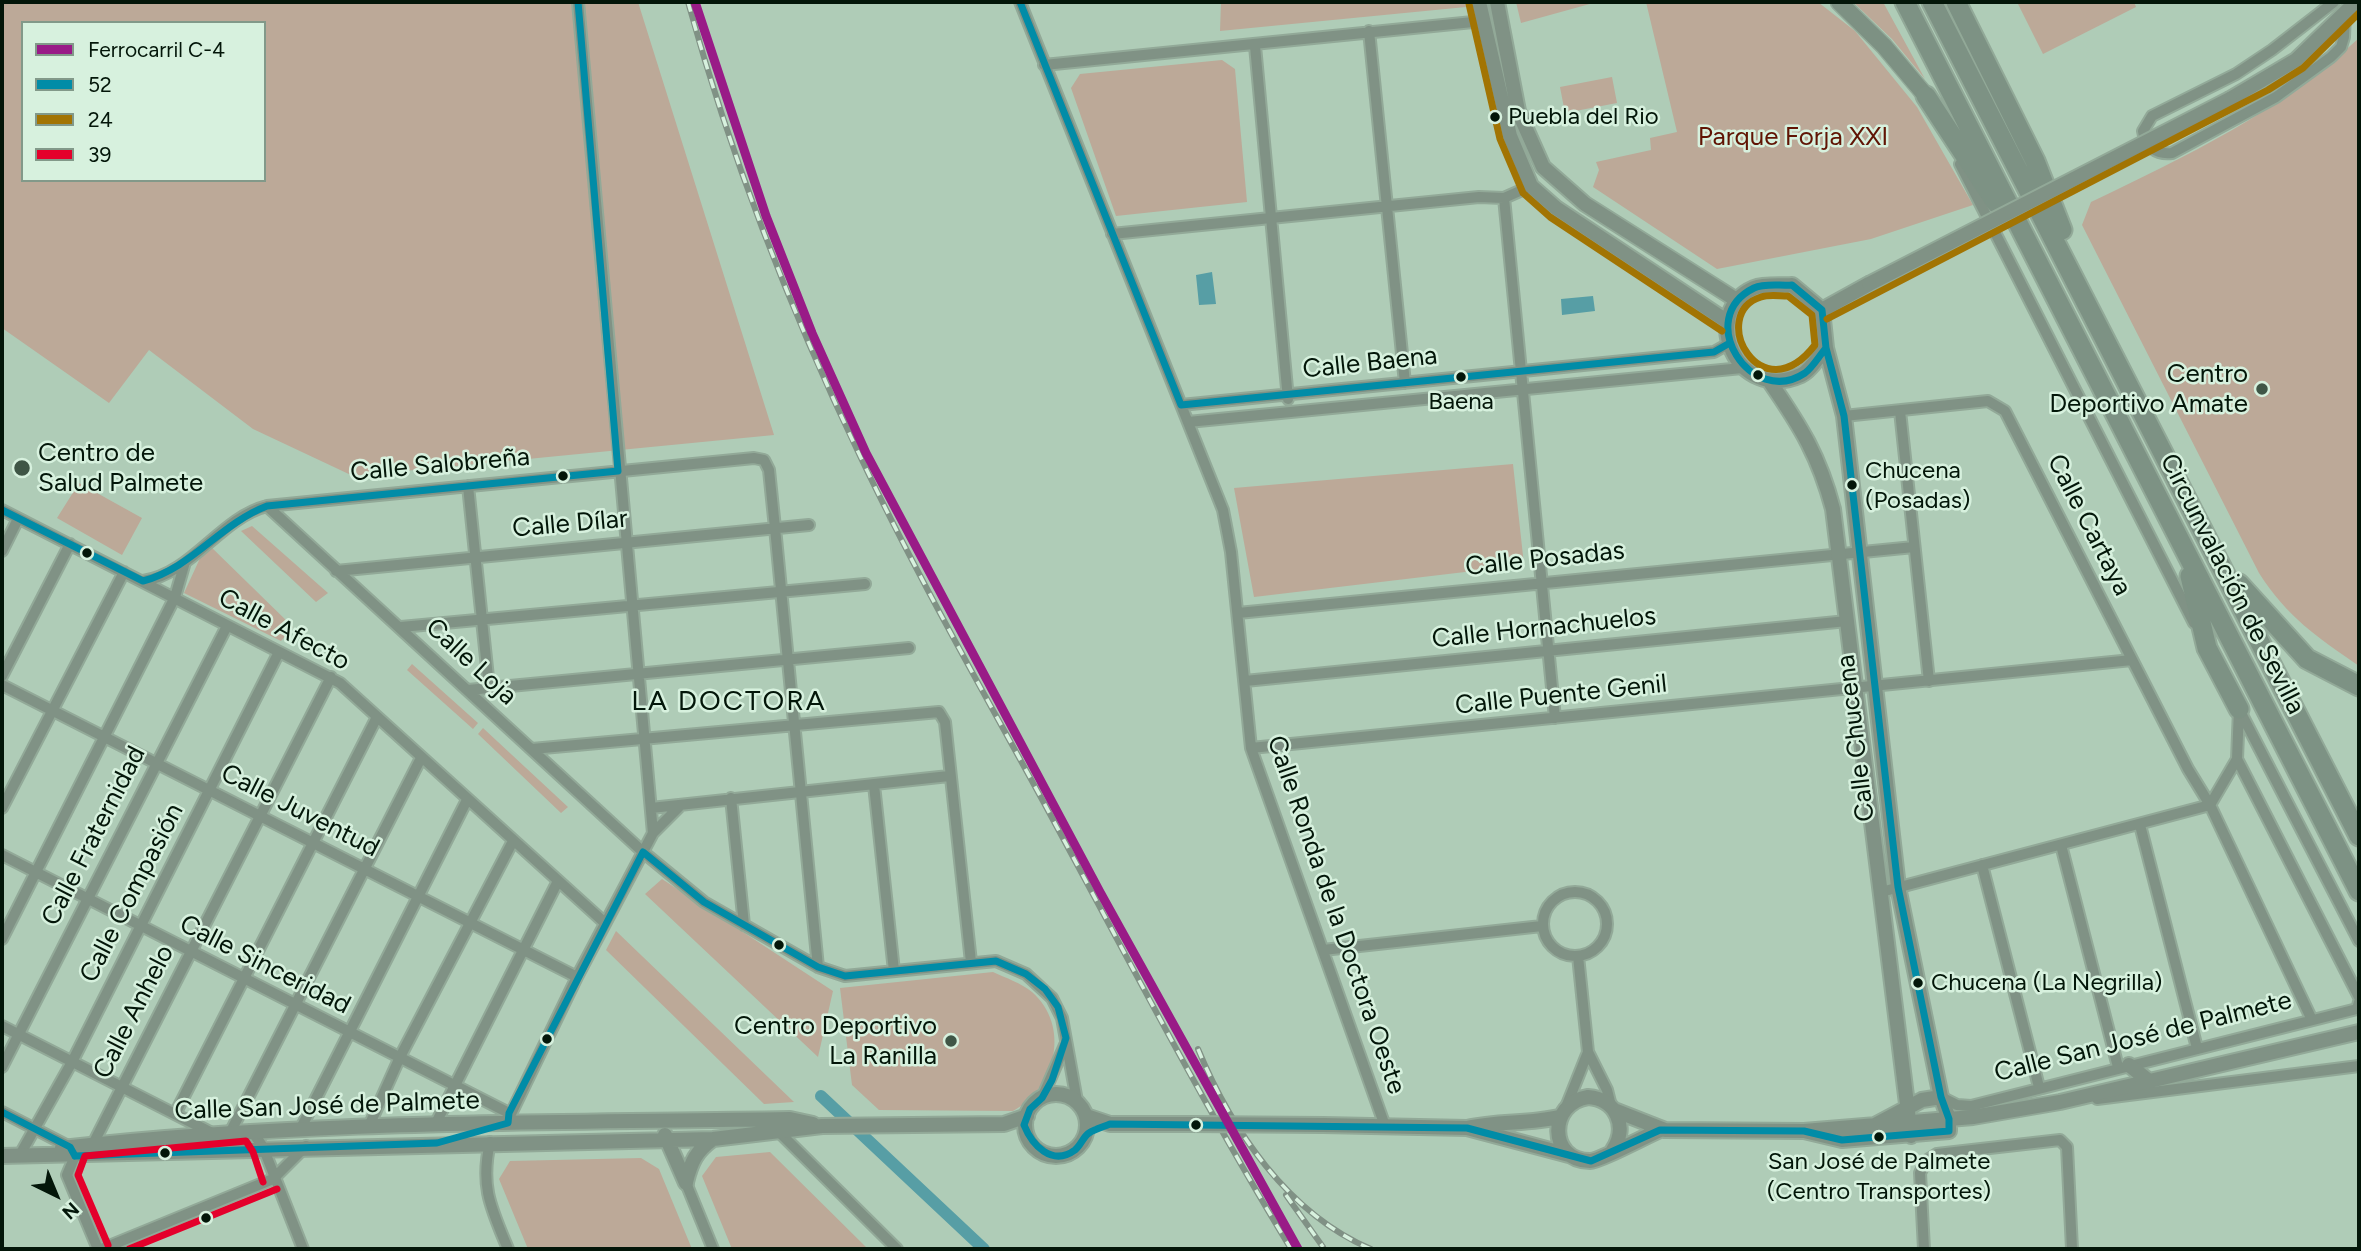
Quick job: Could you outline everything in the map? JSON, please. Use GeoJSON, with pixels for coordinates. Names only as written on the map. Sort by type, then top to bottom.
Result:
{"type":"FeatureCollection","features":[{"type":"Feature","properties":{"kind":"highway","name":"Circunvalación de Sevilla"},"geometry":{"type":"LineString","coordinates":[[1905,2],[2359,891]]}},
{"type":"Feature","properties":{"kind":"highway","name":"Circunvalación de Sevilla"},"geometry":{"type":"LineString","coordinates":[[1932,2],[2359,836]]}},
{"type":"Feature","properties":{"kind":"highway"},"geometry":{"type":"LineString","coordinates":[[1956,2],[2035,160],[2107,342]]}},
{"type":"Feature","properties":{"kind":"highway"},"geometry":{"type":"LineString","coordinates":[[1926,96],[2055,294]]}},
{"type":"Feature","properties":{"kind":"highway"},"geometry":{"type":"LineString","coordinates":[[2181,541],[2207,648],[2239,709]]}},
{"type":"Feature","properties":{"kind":"highway"},"geometry":{"type":"LineString","coordinates":[[2219,561],[2307,659],[2359,686]]}},
{"type":"Feature","properties":{"kind":"main road"},"geometry":{"type":"LineString","coordinates":[[1839,2],[1884,46],[1926,96]]}},
{"type":"Feature","properties":{"kind":"street"},"geometry":{"type":"LineString","coordinates":[[578,2],[624,542],[653,833]]}},
{"type":"Feature","properties":{"kind":"street","name":"Calle Ronda de la Doctora Oeste"},"geometry":{"type":"LineString","coordinates":[[1020,2],[1223,510],[1238,613],[1251,748],[1385,1126]]}},
{"type":"Feature","properties":{"kind":"street"},"geometry":{"type":"LineString","coordinates":[[1479,2],[1510,135],[1531,186],[1556,208],[1728,322]]}},
{"type":"Feature","properties":{"kind":"street"},"geometry":{"type":"LineString","coordinates":[[1497,2],[1518,111],[1543,167],[1585,204],[1738,301]]}},
{"type":"Feature","properties":{"kind":"street"},"geometry":{"type":"LineString","coordinates":[[2334,2],[2236,74],[2152,116],[2143,131],[2150,148],[2172,153],[2276,97],[2341,47],[2346,29],[2345,14]]}},
{"type":"Feature","properties":{"kind":"street"},"geometry":{"type":"LineString","coordinates":[[1822,310],[2230,99],[2295,60],[2356,2]]}},
{"type":"Feature","properties":{"kind":"street"},"geometry":{"type":"LineString","coordinates":[[1044,65],[1255,46],[1369,31],[1483,21]]}},
{"type":"Feature","properties":{"kind":"street"},"geometry":{"type":"LineString","coordinates":[[1369,31],[1405,383]]}},
{"type":"Feature","properties":{"kind":"street"},"geometry":{"type":"LineString","coordinates":[[1255,46],[1290,411]]}},
{"type":"Feature","properties":{"kind":"street"},"geometry":{"type":"LineString","coordinates":[[1926,96],[2207,648]]}},
{"type":"Feature","properties":{"kind":"street"},"geometry":{"type":"LineString","coordinates":[[1112,234],[1387,206],[1504,198],[1531,186]]}},
{"type":"Feature","properties":{"kind":"street"},"geometry":{"type":"LineString","coordinates":[[1504,198],[1555,718]]}},
{"type":"Feature","properties":{"kind":"street"},"geometry":{"type":"LineString","coordinates":[[1792,285],[1822,310],[1826,348],[1802,375],[1770,382],[1742,368],[1728,344],[1728,322],[1738,301],[1755,288],[1792,285]]}},
{"type":"Feature","properties":{"kind":"street","name":"Calle Baena"},"geometry":{"type":"LineString","coordinates":[[1181,404],[1714,352],[1728,344]]}},
{"type":"Feature","properties":{"kind":"street","name":"Calle Chucena"},"geometry":{"type":"LineString","coordinates":[[1826,348],[1844,416],[1898,887],[1941,1097],[1949,1119]]}},
{"type":"Feature","properties":{"kind":"street","name":"Calle Baena"},"geometry":{"type":"LineString","coordinates":[[1188,422],[1742,368]]}},
{"type":"Feature","properties":{"kind":"street","name":"Calle Chucena"},"geometry":{"type":"LineString","coordinates":[[1770,382],[1806,435],[1822,468],[1833,509],[1910,1130]]}},
{"type":"Feature","properties":{"kind":"street","name":"Calle Cartaya"},"geometry":{"type":"LineString","coordinates":[[1844,416],[1988,401],[2005,411],[2188,769],[2210,804],[2312,1020]]}},
{"type":"Feature","properties":{"kind":"street"},"geometry":{"type":"LineString","coordinates":[[1900,411],[1929,681]]}},
{"type":"Feature","properties":{"kind":"street","name":"Calle Salobreña"},"geometry":{"type":"LineString","coordinates":[[143,581],[153,579],[185,562],[247,512],[267,506],[754,458],[764,460],[769,470],[775,528]]}},
{"type":"Feature","properties":{"kind":"street"},"geometry":{"type":"LineString","coordinates":[[468,486],[489,687]]}},
{"type":"Feature","properties":{"kind":"street","name":"Calle Loja"},"geometry":{"type":"LineString","coordinates":[[267,506],[643,852],[704,902],[818,967],[845,976],[996,961],[1026,974],[1052,998],[1062,1018],[1077,1101]]}},
{"type":"Feature","properties":{"kind":"street","name":"Calle Afecto"},"geometry":{"type":"LineString","coordinates":[[2,510],[331,677],[605,923]]}},
{"type":"Feature","properties":{"kind":"street"},"geometry":{"type":"LineString","coordinates":[[2,551],[18,519]]}},
{"type":"Feature","properties":{"kind":"street","name":"Calle Dílar"},"geometry":{"type":"LineString","coordinates":[[336,571],[809,525]]}},
{"type":"Feature","properties":{"kind":"street"},"geometry":{"type":"LineString","coordinates":[[775,528],[818,967]]}},
{"type":"Feature","properties":{"kind":"street"},"geometry":{"type":"LineString","coordinates":[[2,676],[70,544]]}},
{"type":"Feature","properties":{"kind":"street","name":"Calle Posadas"},"geometry":{"type":"LineString","coordinates":[[1238,613],[1914,547]]}},
{"type":"Feature","properties":{"kind":"street"},"geometry":{"type":"LineString","coordinates":[[2,939],[175,597],[185,562]]}},
{"type":"Feature","properties":{"kind":"street"},"geometry":{"type":"LineString","coordinates":[[2,808],[124,572]]}},
{"type":"Feature","properties":{"kind":"street"},"geometry":{"type":"LineString","coordinates":[[401,627],[780,594],[865,584]]}},
{"type":"Feature","properties":{"kind":"street","name":"Calle Hornachuelos"},"geometry":{"type":"LineString","coordinates":[[1245,681],[1847,621]]}},
{"type":"Feature","properties":{"kind":"street","name":"Calle Fraternidad"},"geometry":{"type":"LineString","coordinates":[[2,1067],[227,626]]}},
{"type":"Feature","properties":{"kind":"street"},"geometry":{"type":"LineString","coordinates":[[468,690],[909,648]]}},
{"type":"Feature","properties":{"kind":"street","name":"Calle Compasión"},"geometry":{"type":"LineString","coordinates":[[21,1153],[72,1062],[279,652]]}},
{"type":"Feature","properties":{"kind":"street","name":"Calle Puente Genil"},"geometry":{"type":"LineString","coordinates":[[1251,748],[2132,660]]}},
{"type":"Feature","properties":{"kind":"street","name":"Calle Anhelo"},"geometry":{"type":"LineString","coordinates":[[93,1144],[331,677]]}},
{"type":"Feature","properties":{"kind":"street","name":"Calle Juventud"},"geometry":{"type":"LineString","coordinates":[[2,685],[577,977]]}},
{"type":"Feature","properties":{"kind":"street"},"geometry":{"type":"LineString","coordinates":[[1881,892],[2140,825],[2210,804],[2236,759],[2239,709]]}},
{"type":"Feature","properties":{"kind":"street"},"geometry":{"type":"LineString","coordinates":[[2239,709],[2359,941]]}},
{"type":"Feature","properties":{"kind":"street"},"geometry":{"type":"LineString","coordinates":[[532,749],[936,711],[943,715],[971,962]]}},
{"type":"Feature","properties":{"kind":"street"},"geometry":{"type":"LineString","coordinates":[[176,1114],[377,717]]}},
{"type":"Feature","properties":{"kind":"street"},"geometry":{"type":"LineString","coordinates":[[231,1131],[421,758]]}},
{"type":"Feature","properties":{"kind":"street"},"geometry":{"type":"LineString","coordinates":[[2236,759],[2359,1003]]}},
{"type":"Feature","properties":{"kind":"street"},"geometry":{"type":"LineString","coordinates":[[650,808],[949,776]]}},
{"type":"Feature","properties":{"kind":"street"},"geometry":{"type":"LineString","coordinates":[[874,785],[894,971]]}},
{"type":"Feature","properties":{"kind":"street"},"geometry":{"type":"LineString","coordinates":[[731,798],[744,925]]}},
{"type":"Feature","properties":{"kind":"street"},"geometry":{"type":"LineString","coordinates":[[300,1128],[416,895],[467,800]]}},
{"type":"Feature","properties":{"kind":"street"},"geometry":{"type":"LineString","coordinates":[[508,1249],[487,1199],[484,1168],[490,1142],[508,1118],[577,977],[653,833],[679,807]]}},
{"type":"Feature","properties":{"kind":"street"},"geometry":{"type":"LineString","coordinates":[[2140,825],[2197,1048]]}},
{"type":"Feature","properties":{"kind":"street"},"geometry":{"type":"LineString","coordinates":[[369,1126],[400,1057],[513,841]]}},
{"type":"Feature","properties":{"kind":"street"},"geometry":{"type":"LineString","coordinates":[[2062,845],[2123,1066],[2149,1081]]}},
{"type":"Feature","properties":{"kind":"street","name":"Calle Sinceridad"},"geometry":{"type":"LineString","coordinates":[[2,855],[400,1057],[508,1118]]}},
{"type":"Feature","properties":{"kind":"street"},"geometry":{"type":"LineString","coordinates":[[1982,865],[2039,1087]]}},
{"type":"Feature","properties":{"kind":"street"},"geometry":{"type":"LineString","coordinates":[[436,1123],[521,949],[558,881]]}},
{"type":"Feature","properties":{"kind":"street"},"geometry":{"type":"LineString","coordinates":[[1577,892],[1594,898],[1605,912],[1606,932],[1596,948],[1578,956],[1558,952],[1545,936],[1542,926],[1548,905],[1556,898],[1577,892]]}},
{"type":"Feature","properties":{"kind":"street"},"geometry":{"type":"LineString","coordinates":[[1323,950],[1542,926]]}},
{"type":"Feature","properties":{"kind":"street"},"geometry":{"type":"LineString","coordinates":[[1578,956],[1588,1052],[1607,1090],[1621,1132],[1613,1150]]}},
{"type":"Feature","properties":{"kind":"street","name":"Calle San José de Palmete"},"geometry":{"type":"LineString","coordinates":[[1941,1097],[1957,1105],[1971,1106],[2312,1020],[2359,1003]]}},
{"type":"Feature","properties":{"kind":"street"},"geometry":{"type":"LineString","coordinates":[[2,1026],[212,1133]]}},
{"type":"Feature","properties":{"kind":"street","name":"Calle San José de Palmete"},"geometry":{"type":"LineString","coordinates":[[1910,1130],[1949,1119],[1973,1118],[2060,1102],[2359,1032]]}},
{"type":"Feature","properties":{"kind":"street"},"geometry":{"type":"LineString","coordinates":[[1066,1038],[1061,1059],[1042,1098],[1027,1116],[1024,1125],[1027,1134],[1038,1150],[1057,1156],[1075,1150],[1086,1134],[1110,1124]]}},
{"type":"Feature","properties":{"kind":"street"},"geometry":{"type":"LineString","coordinates":[[1570,1156],[1559,1139],[1563,1112],[1588,1052]]}},
{"type":"Feature","properties":{"kind":"street"},"geometry":{"type":"LineString","coordinates":[[2060,1102],[2146,1094],[2359,1066]]}},
{"type":"Feature","properties":{"kind":"street"},"geometry":{"type":"LineString","coordinates":[[1042,1098],[1060,1094],[1077,1101],[1086,1116],[1086,1134]]}},
{"type":"Feature","properties":{"kind":"street"},"geometry":{"type":"LineString","coordinates":[[1086,1116],[1110,1124],[1467,1128],[1487,1124],[1535,1122],[1563,1112],[1588,1097],[1660,1130]]}},
{"type":"Feature","properties":{"kind":"street"},"geometry":{"type":"LineString","coordinates":[[1872,1127],[1908,1107],[1941,1097]]}},
{"type":"Feature","properties":{"kind":"street"},"geometry":{"type":"LineString","coordinates":[[2,1112],[72,1151],[67,1175],[100,1249],[273,1178],[306,1146]]}},
{"type":"Feature","properties":{"kind":"street","name":"Calle San José de Palmete"},"geometry":{"type":"LineString","coordinates":[[2,1156],[72,1151],[713,1139],[822,1126],[1004,1124],[1027,1116]]}},
{"type":"Feature","properties":{"kind":"street"},"geometry":{"type":"LineString","coordinates":[[437,1143],[508,1118]]}},
{"type":"Feature","properties":{"kind":"street","name":"Calle San José de Palmete"},"geometry":{"type":"LineString","coordinates":[[2,1156],[72,1151],[93,1144],[231,1131],[508,1118],[653,1121],[790,1119],[822,1126]]}},
{"type":"Feature","properties":{"kind":"street"},"geometry":{"type":"LineString","coordinates":[[653,1121],[669,1140],[713,1249]]}},
{"type":"Feature","properties":{"kind":"street","name":"Calle San José de Palmete"},"geometry":{"type":"LineString","coordinates":[[1004,1124],[1027,1134]]}},
{"type":"Feature","properties":{"kind":"street"},"geometry":{"type":"LineString","coordinates":[[1467,1128],[1591,1161],[1660,1130],[1804,1131],[1872,1127],[1910,1130]]}},
{"type":"Feature","properties":{"kind":"street"},"geometry":{"type":"LineString","coordinates":[[251,1130],[263,1147],[303,1249]]}},
{"type":"Feature","properties":{"kind":"street"},"geometry":{"type":"LineString","coordinates":[[1804,1131],[1842,1140],[1910,1130]]}},
{"type":"Feature","properties":{"kind":"street"},"geometry":{"type":"LineString","coordinates":[[780,1133],[897,1249]]}},
{"type":"Feature","properties":{"kind":"street"},"geometry":{"type":"LineString","coordinates":[[686,1183],[691,1162],[699,1148],[713,1139]]}},
{"type":"Feature","properties":{"kind":"street"},"geometry":{"type":"LineString","coordinates":[[1924,1249],[1920,1173],[1926,1161],[1937,1154],[2060,1140],[2067,1147],[2072,1249]]}},
{"type":"Feature","properties":{"kind":"green space"},"geometry":{"type":"Polygon","coordinates":[[[2,2],[638,2],[774,435],[353,476],[253,429],[149,350],[109,403],[2,328],[2,2]]]}},
{"type":"Feature","properties":{"kind":"green space"},"geometry":{"type":"Polygon","coordinates":[[[1221,2],[1465,2],[1466,7],[1220,31],[1221,2]]]}},
{"type":"Feature","properties":{"kind":"green space"},"geometry":{"type":"Polygon","coordinates":[[[1516,2],[1597,2],[1521,23],[1516,2]]]}},
{"type":"Feature","properties":{"kind":"green space","name":"Parque Forja XXI"},"geometry":{"type":"Polygon","coordinates":[[[1646,2],[1818,2],[1855,31],[1917,107],[1973,205],[1871,239],[1717,269],[1593,187],[1599,170],[1596,162],[1651,150],[1650,138],[1677,132],[1646,2]]]}},
{"type":"Feature","properties":{"kind":"green space"},"geometry":{"type":"Polygon","coordinates":[[[1853,2],[1883,2],[1925,79],[1892,39],[1853,2]]]}},
{"type":"Feature","properties":{"kind":"green space"},"geometry":{"type":"Polygon","coordinates":[[[2017,2],[2134,2],[2136,7],[2043,54],[2017,2]]]}},
{"type":"Feature","properties":{"kind":"green space","name":"Centro Deportivo Amate"},"geometry":{"type":"Polygon","coordinates":[[[2359,38],[2359,666],[2292,614],[2259,573],[2082,225],[2091,202],[2197,149],[2265,110],[2298,88],[2359,38]]]}},
{"type":"Feature","properties":{"kind":"green space"},"geometry":{"type":"Polygon","coordinates":[[[1222,60],[1235,69],[1247,202],[1116,216],[1071,88],[1080,74],[1222,60]]]}},
{"type":"Feature","properties":{"kind":"green space"},"geometry":{"type":"Polygon","coordinates":[[[1612,77],[1617,103],[1565,113],[1560,87],[1612,77]]]}},
{"type":"Feature","properties":{"kind":"green space"},"geometry":{"type":"Polygon","coordinates":[[[1513,464],[1524,565],[1254,597],[1234,488],[1513,464]]]}},
{"type":"Feature","properties":{"kind":"green space"},"geometry":{"type":"Polygon","coordinates":[[[79,483],[142,518],[122,555],[57,518],[79,483]]]}},
{"type":"Feature","properties":{"kind":"green space"},"geometry":{"type":"Polygon","coordinates":[[[252,526],[328,593],[316,602],[241,531],[252,526]]]}},
{"type":"Feature","properties":{"kind":"green space"},"geometry":{"type":"Polygon","coordinates":[[[207,543],[293,627],[281,641],[184,593],[207,543]]]}},
{"type":"Feature","properties":{"kind":"green space"},"geometry":{"type":"Polygon","coordinates":[[[412,664],[478,723],[473,729],[407,670],[412,664]]]}},
{"type":"Feature","properties":{"kind":"green space"},"geometry":{"type":"Polygon","coordinates":[[[483,728],[568,807],[561,813],[478,734],[483,728]]]}},
{"type":"Feature","properties":{"kind":"green space"},"geometry":{"type":"Polygon","coordinates":[[[662,879],[833,991],[818,1057],[645,894],[662,879]]]}},
{"type":"Feature","properties":{"kind":"green space"},"geometry":{"type":"Polygon","coordinates":[[[616,931],[794,1102],[764,1104],[606,950],[616,931]]]}},
{"type":"Feature","properties":{"kind":"green space","name":"Centro Deportivo La Ranilla"},"geometry":{"type":"Polygon","coordinates":[[[993,972],[1032,992],[1044,1006],[1052,1022],[1053,1056],[1040,1087],[1028,1101],[1013,1111],[879,1110],[852,1085],[840,988],[993,972]]]}},
{"type":"Feature","properties":{"kind":"green space"},"geometry":{"type":"Polygon","coordinates":[[[770,1152],[868,1249],[732,1249],[702,1176],[716,1157],[770,1152]]]}},
{"type":"Feature","properties":{"kind":"green space"},"geometry":{"type":"Polygon","coordinates":[[[641,1158],[659,1169],[692,1249],[528,1249],[499,1179],[510,1161],[641,1158]]]}},
{"type":"Feature","properties":{"kind":"water"},"geometry":{"type":"Polygon","coordinates":[[[1212,272],[1216,304],[1199,305],[1196,275],[1212,272]]]}},
{"type":"Feature","properties":{"kind":"water"},"geometry":{"type":"Polygon","coordinates":[[[1593,296],[1595,311],[1562,315],[1561,299],[1593,296]]]}},
{"type":"Feature","properties":{"kind":"waterway"},"geometry":{"type":"LineString","coordinates":[[821,1096],[984,1249]]}},
{"type":"Feature","properties":{"kind":"railway"},"geometry":{"type":"LineString","coordinates":[[688,2],[723,119],[764,234],[810,347],[882,502],[1165,1028],[1291,1249]]}},
{"type":"Feature","properties":{"kind":"railway"},"geometry":{"type":"LineString","coordinates":[[1198,1049],[1227,1109],[1266,1166],[1288,1191],[1314,1214],[1341,1234],[1371,1249]]}},
{"type":"Feature","properties":{"kind":"railway"},"geometry":{"type":"LineString","coordinates":[[1286,1195],[1323,1247]]}},
{"type":"Feature","properties":{"kind":"rail line","name":"C-4"},"geometry":{"type":"LineString","coordinates":[[695,2],[766,216],[812,333],[866,453],[1100,892],[1298,1249]]}},
{"type":"Feature","properties":{"kind":"transit line","name":"52"},"geometry":{"type":"LineString","coordinates":[[2,510],[143,581],[176,566],[235,523],[267,506],[618,471],[578,2]]}},
{"type":"Feature","properties":{"kind":"transit line","name":"52"},"geometry":{"type":"LineString","coordinates":[[1020,2],[1181,405],[1714,352],[1728,344]]}},
{"type":"Feature","properties":{"kind":"transit line","name":"24"},"geometry":{"type":"LineString","coordinates":[[1469,4],[1500,139],[1523,193],[1550,217],[1722,331]]}},
{"type":"Feature","properties":{"kind":"transit line","name":"24"},"geometry":{"type":"LineString","coordinates":[[1827,319],[2268,90],[2303,68],[2359,13]]}},
{"type":"Feature","properties":{"kind":"transit line","name":"52"},"geometry":{"type":"LineString","coordinates":[[1792,285],[1822,310],[1826,348],[1805,373],[1785,381],[1766,379],[1749,370],[1736,355],[1729,338],[1729,319],[1736,302],[1754,288],[1792,285]]}},
{"type":"Feature","properties":{"kind":"transit line","name":"24"},"geometry":{"type":"LineString","coordinates":[[1788,296],[1812,315],[1815,345],[1795,364],[1776,369],[1760,365],[1748,354],[1740,338],[1739,322],[1746,307],[1761,297],[1788,296]]}},
{"type":"Feature","properties":{"kind":"transit line","name":"52"},"geometry":{"type":"LineString","coordinates":[[75,1156],[437,1143],[508,1123],[509,1113],[643,852],[704,902],[818,967],[845,976],[996,961],[1026,974],[1045,989],[1058,1007],[1066,1038],[1052,1080],[1042,1098],[1030,1109],[1024,1125],[1032,1140],[1051,1155],[1067,1155],[1075,1150],[1089,1133],[1110,1124],[1467,1128],[1591,1161],[1660,1130],[1804,1131],[1842,1140],[1949,1131],[1949,1119],[1941,1097],[1898,887],[1844,416],[1826,348]]}},
{"type":"Feature","properties":{"kind":"transit line","name":"52"},"geometry":{"type":"LineString","coordinates":[[2,1112],[70,1147],[75,1156]]}},
{"type":"Feature","properties":{"kind":"transit line","name":"39"},"geometry":{"type":"LineString","coordinates":[[108,1245],[78,1175],[85,1156],[246,1141],[253,1152],[263,1182]]}},
{"type":"Feature","properties":{"kind":"transit line","name":"39"},"geometry":{"type":"LineString","coordinates":[[129,1249],[277,1189]]}},
{"type":"Feature","properties":{"kind":"place","name":"Puebla del Rio"},"geometry":{"type":"Point","coordinates":[1495,117]}},
{"type":"Feature","properties":{"kind":"place","name":"Baena"},"geometry":{"type":"Point","coordinates":[1461,377]}},
{"type":"Feature","properties":{"kind":"place","name":"Centro Deportivo Amate"},"geometry":{"type":"Point","coordinates":[2262,389]}},
{"type":"Feature","properties":{"kind":"place","name":"Centro de Salud Palmete"},"geometry":{"type":"Point","coordinates":[22,468]}},
{"type":"Feature","properties":{"kind":"place","name":"Chucena (Posadas)"},"geometry":{"type":"Point","coordinates":[1852,485]}},
{"type":"Feature","properties":{"kind":"place","name":"Chucena (La Negrilla)"},"geometry":{"type":"Point","coordinates":[1918,983]}},
{"type":"Feature","properties":{"kind":"place","name":"Centro Deportivo La Ranilla"},"geometry":{"type":"Point","coordinates":[951,1041]}},
{"type":"Feature","properties":{"kind":"place","name":"San José de Palmete (Centro Transportes)"},"geometry":{"type":"Point","coordinates":[1879,1137]}},
{"type":"Feature","properties":{"kind":"district","name":"LA DOCTORA"},"geometry":{"type":"Point","coordinates":[729,702]}}]}
